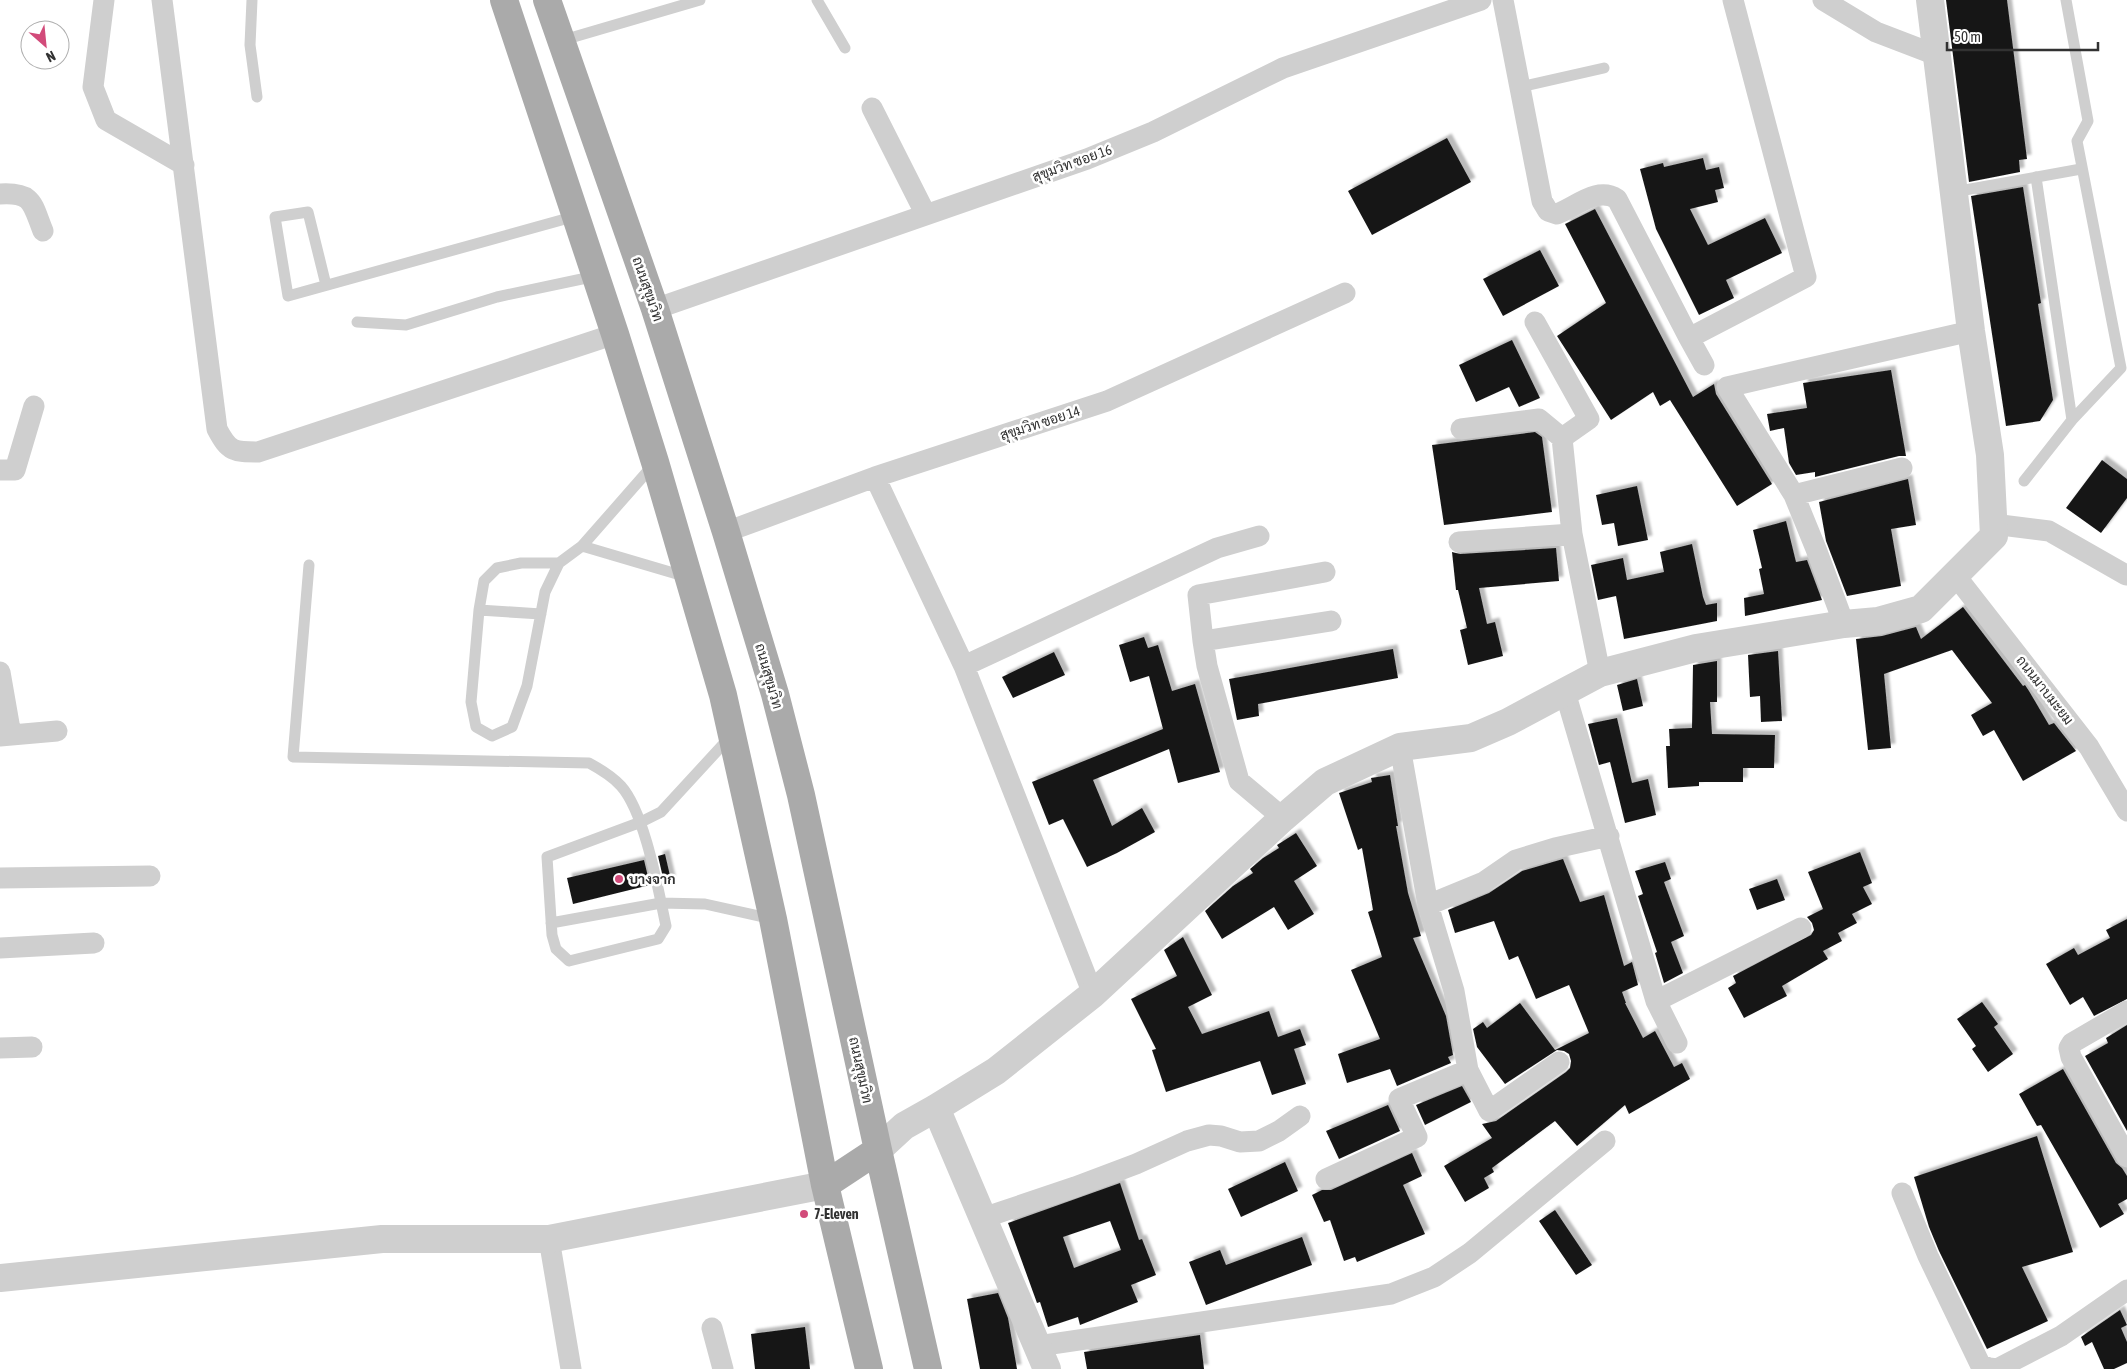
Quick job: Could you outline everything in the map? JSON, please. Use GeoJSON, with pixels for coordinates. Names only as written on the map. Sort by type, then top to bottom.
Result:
{"type":"FeatureCollection","features":[{"type":"Feature","properties":{"kind":"main road"},"geometry":{"type":"LineString","coordinates":[[504,0],[615,334],[655,462],[733,734],[773,920],[825,1184],[869,1369]]}},
{"type":"Feature","properties":{"kind":"main road","name":"ถนนสุขุมวิท"},"geometry":{"type":"LineString","coordinates":[[547,0],[655,309],[775,694],[801,795],[878,1150],[928,1369]]}},
{"type":"Feature","properties":{"kind":"main road"},"geometry":{"type":"LineString","coordinates":[[825,1184],[878,1150]]}},
{"type":"Feature","properties":{"kind":"street"},"geometry":{"type":"LineString","coordinates":[[104,0],[93,87],[106,120],[184,165]]}},
{"type":"Feature","properties":{"kind":"street"},"geometry":{"type":"LineString","coordinates":[[162,0],[217,429],[224,442],[237,452],[258,452],[615,334]]}},
{"type":"Feature","properties":{"kind":"street","name":"สุขุมวิท ซอย 16"},"geometry":{"type":"LineString","coordinates":[[655,309],[1087,159],[1153,132],[1283,68],[1481,0]]}},
{"type":"Feature","properties":{"kind":"street"},"geometry":{"type":"LineString","coordinates":[[1503,0],[1542,201],[1548,211],[1557,214],[1597,194],[1610,194],[1617,199],[1704,365]]}},
{"type":"Feature","properties":{"kind":"street"},"geometry":{"type":"LineString","coordinates":[[1689,338],[1806,277],[1733,0]]}},
{"type":"Feature","properties":{"kind":"street"},"geometry":{"type":"LineString","coordinates":[[1823,0],[1876,32],[1936,55]]}},
{"type":"Feature","properties":{"kind":"street"},"geometry":{"type":"LineString","coordinates":[[878,1150],[904,1126],[996,1070],[1093,994],[1283,818],[1325,782],[1400,747],[1471,738],[1508,722],[1600,673],[1696,648],[1844,624],[1878,622],[1921,609],[1994,536],[1990,455],[1971,331],[1930,0]]}},
{"type":"Feature","properties":{"kind":"street"},"geometry":{"type":"LineString","coordinates":[[872,108],[926,214]]}},
{"type":"Feature","properties":{"kind":"street"},"geometry":{"type":"LineString","coordinates":[[0,194],[25,196],[30,201],[43,231]]}},
{"type":"Feature","properties":{"kind":"street","name":"สุขุมวิท ซอย 14"},"geometry":{"type":"LineString","coordinates":[[726,532],[875,476],[1107,402],[1345,293]]}},
{"type":"Feature","properties":{"kind":"street"},"geometry":{"type":"LineString","coordinates":[[1535,322],[1589,419],[1562,438]]}},
{"type":"Feature","properties":{"kind":"street"},"geometry":{"type":"LineString","coordinates":[[1844,624],[1794,496],[1728,387],[1971,331]]}},
{"type":"Feature","properties":{"kind":"street"},"geometry":{"type":"LineString","coordinates":[[0,470],[15,470],[34,406]]}},
{"type":"Feature","properties":{"kind":"street"},"geometry":{"type":"LineString","coordinates":[[1461,429],[1539,419],[1562,438],[1572,534],[1600,673]]}},
{"type":"Feature","properties":{"kind":"street"},"geometry":{"type":"LineString","coordinates":[[1794,496],[1902,468]]}},
{"type":"Feature","properties":{"kind":"street"},"geometry":{"type":"LineString","coordinates":[[875,476],[964,666],[1093,994]]}},
{"type":"Feature","properties":{"kind":"street"},"geometry":{"type":"LineString","coordinates":[[1993,524],[2049,531],[2127,574]]}},
{"type":"Feature","properties":{"kind":"street"},"geometry":{"type":"LineString","coordinates":[[1460,542],[1572,534]]}},
{"type":"Feature","properties":{"kind":"street"},"geometry":{"type":"LineString","coordinates":[[964,666],[1216,548],[1259,536]]}},
{"type":"Feature","properties":{"kind":"street"},"geometry":{"type":"LineString","coordinates":[[1283,818],[1239,781],[1207,666],[1198,595],[1325,572]]}},
{"type":"Feature","properties":{"kind":"street","name":"ถนนมาบมะยม"},"geometry":{"type":"LineString","coordinates":[[1955,575],[2089,747],[2127,811]]}},
{"type":"Feature","properties":{"kind":"street"},"geometry":{"type":"LineString","coordinates":[[1203,641],[1330,621]]}},
{"type":"Feature","properties":{"kind":"street"},"geometry":{"type":"LineString","coordinates":[[0,672],[6,736],[57,731]]}},
{"type":"Feature","properties":{"kind":"street"},"geometry":{"type":"LineString","coordinates":[[1565,692],[1609,836],[1656,1001],[1677,1043]]}},
{"type":"Feature","properties":{"kind":"street"},"geometry":{"type":"LineString","coordinates":[[1400,747],[1428,905],[1454,991],[1468,1070],[1488,1111],[1559,1062]]}},
{"type":"Feature","properties":{"kind":"street"},"geometry":{"type":"LineString","coordinates":[[1428,905],[1484,882],[1516,860],[1555,848],[1609,836]]}},
{"type":"Feature","properties":{"kind":"street"},"geometry":{"type":"LineString","coordinates":[[0,878],[150,876]]}},
{"type":"Feature","properties":{"kind":"street"},"geometry":{"type":"LineString","coordinates":[[1656,1001],[1801,928]]}},
{"type":"Feature","properties":{"kind":"street"},"geometry":{"type":"LineString","coordinates":[[0,948],[94,943]]}},
{"type":"Feature","properties":{"kind":"street"},"geometry":{"type":"LineString","coordinates":[[2127,1011],[2072,1043],[2069,1048],[2071,1056],[2127,1157]]}},
{"type":"Feature","properties":{"kind":"street"},"geometry":{"type":"LineString","coordinates":[[0,1048],[32,1047]]}},
{"type":"Feature","properties":{"kind":"street"},"geometry":{"type":"LineString","coordinates":[[1326,1179],[1417,1137],[1399,1099],[1468,1070]]}},
{"type":"Feature","properties":{"kind":"street"},"geometry":{"type":"LineString","coordinates":[[936,1108],[1043,1357],[1391,1294],[1434,1277],[1470,1253],[1605,1141]]}},
{"type":"Feature","properties":{"kind":"street"},"geometry":{"type":"LineString","coordinates":[[983,1218],[1136,1164],[1187,1140],[1209,1135],[1221,1136],[1240,1142],[1259,1142],[1300,1116]]}},
{"type":"Feature","properties":{"kind":"street"},"geometry":{"type":"LineString","coordinates":[[0,1278],[382,1239],[550,1239],[825,1184]]}},
{"type":"Feature","properties":{"kind":"street"},"geometry":{"type":"LineString","coordinates":[[1902,1193],[1975,1367],[1997,1369],[2061,1336],[2127,1290]]}},
{"type":"Feature","properties":{"kind":"street"},"geometry":{"type":"LineString","coordinates":[[550,1239],[571,1369]]}},
{"type":"Feature","properties":{"kind":"street"},"geometry":{"type":"LineString","coordinates":[[712,1328],[723,1369]]}},
{"type":"Feature","properties":{"kind":"lane"},"geometry":{"type":"LineString","coordinates":[[252,0],[250,45],[257,97]]}},
{"type":"Feature","properties":{"kind":"lane"},"geometry":{"type":"LineString","coordinates":[[560,41],[700,0]]}},
{"type":"Feature","properties":{"kind":"lane"},"geometry":{"type":"LineString","coordinates":[[817,0],[845,48]]}},
{"type":"Feature","properties":{"kind":"lane"},"geometry":{"type":"LineString","coordinates":[[2024,481],[2072,420],[2124,372],[2081,169],[2077,141],[2088,122],[2066,0]]}},
{"type":"Feature","properties":{"kind":"lane"},"geometry":{"type":"LineString","coordinates":[[1520,87],[1604,68]]}},
{"type":"Feature","properties":{"kind":"lane"},"geometry":{"type":"LineString","coordinates":[[1954,192],[2081,169]]}},
{"type":"Feature","properties":{"kind":"lane"},"geometry":{"type":"LineString","coordinates":[[2036,177],[2072,420]]}},
{"type":"Feature","properties":{"kind":"lane"},"geometry":{"type":"LineString","coordinates":[[326,285],[308,212],[275,217],[288,296],[576,216]]}},
{"type":"Feature","properties":{"kind":"lane"},"geometry":{"type":"LineString","coordinates":[[357,322],[406,324],[498,297],[596,276]]}},
{"type":"Feature","properties":{"kind":"lane"},"geometry":{"type":"LineString","coordinates":[[560,563],[521,563],[497,568],[484,581],[479,610],[470,702],[476,727],[492,736],[512,727],[527,686],[545,592],[560,563],[582,546],[655,462]]}},
{"type":"Feature","properties":{"kind":"lane"},"geometry":{"type":"LineString","coordinates":[[582,546],[689,577]]}},
{"type":"Feature","properties":{"kind":"lane"},"geometry":{"type":"LineString","coordinates":[[309,565],[293,757],[589,763],[601,769],[622,786],[641,822],[666,926],[658,938],[569,961],[556,949],[551,923],[547,857],[641,822],[661,812],[733,734]]}},
{"type":"Feature","properties":{"kind":"lane"},"geometry":{"type":"LineString","coordinates":[[479,610],[541,614]]}},
{"type":"Feature","properties":{"kind":"lane"},"geometry":{"type":"LineString","coordinates":[[551,923],[661,903],[705,904],[773,920]]}},
{"type":"Feature","properties":{"kind":"building"},"geometry":{"type":"Polygon","coordinates":[[[1946,0],[2007,0],[2027,159],[2019,160],[2020,172],[1969,182],[1946,0]]]}},
{"type":"Feature","properties":{"kind":"building"},"geometry":{"type":"Polygon","coordinates":[[[1447,138],[1471,182],[1372,235],[1348,191],[1447,138]]]}},
{"type":"Feature","properties":{"kind":"building"},"geometry":{"type":"Polygon","coordinates":[[[1703,158],[1706,170],[1719,167],[1724,188],[1715,190],[1718,202],[1690,209],[1708,245],[1765,218],[1782,253],[1726,280],[1734,298],[1699,315],[1656,229],[1640,169],[1663,163],[1664,167],[1703,158]]]}},
{"type":"Feature","properties":{"kind":"building"},"geometry":{"type":"Polygon","coordinates":[[[2023,187],[2041,303],[2038,304],[2053,400],[2040,421],[2006,426],[1971,196],[2023,187]]]}},
{"type":"Feature","properties":{"kind":"building"},"geometry":{"type":"Polygon","coordinates":[[[1595,209],[1693,397],[1714,384],[1716,394],[1772,484],[1737,506],[1670,400],[1660,406],[1653,392],[1611,420],[1557,336],[1606,303],[1565,224],[1595,209]]]}},
{"type":"Feature","properties":{"kind":"building"},"geometry":{"type":"Polygon","coordinates":[[[1540,250],[1559,286],[1503,316],[1483,279],[1540,250]]]}},
{"type":"Feature","properties":{"kind":"building"},"geometry":{"type":"Polygon","coordinates":[[[1512,340],[1540,398],[1519,407],[1509,387],[1476,402],[1459,365],[1512,340]]]}},
{"type":"Feature","properties":{"kind":"building"},"geometry":{"type":"Polygon","coordinates":[[[1891,370],[1906,456],[1899,456],[1815,477],[1815,472],[1796,475],[1789,463],[1784,428],[1770,431],[1767,414],[1807,408],[1803,383],[1891,370]]]}},
{"type":"Feature","properties":{"kind":"building"},"geometry":{"type":"Polygon","coordinates":[[[1535,432],[1542,437],[1552,512],[1444,525],[1432,445],[1535,432]]]}},
{"type":"Feature","properties":{"kind":"building"},"geometry":{"type":"Polygon","coordinates":[[[2102,460],[2127,479],[2127,498],[2101,533],[2066,508],[2102,460]]]}},
{"type":"Feature","properties":{"kind":"building"},"geometry":{"type":"Polygon","coordinates":[[[1908,479],[1916,525],[1891,529],[1901,586],[1847,596],[1826,541],[1819,502],[1908,479]]]}},
{"type":"Feature","properties":{"kind":"building"},"geometry":{"type":"Polygon","coordinates":[[[1637,486],[1648,540],[1618,546],[1614,523],[1602,525],[1596,495],[1637,486]]]}},
{"type":"Feature","properties":{"kind":"building"},"geometry":{"type":"Polygon","coordinates":[[[1786,521],[1796,562],[1807,560],[1822,600],[1745,616],[1744,598],[1764,594],[1759,569],[1762,568],[1753,530],[1786,521]]]}},
{"type":"Feature","properties":{"kind":"building"},"geometry":{"type":"Polygon","coordinates":[[[1692,544],[1703,597],[1706,605],[1717,603],[1717,621],[1624,639],[1616,596],[1598,600],[1591,565],[1623,558],[1627,580],[1664,572],[1660,552],[1692,544]]]}},
{"type":"Feature","properties":{"kind":"building"},"geometry":{"type":"Polygon","coordinates":[[[1556,548],[1559,581],[1479,588],[1487,624],[1495,622],[1503,656],[1468,665],[1460,630],[1467,628],[1458,590],[1456,590],[1452,552],[1460,554],[1556,548]]]}},
{"type":"Feature","properties":{"kind":"building"},"geometry":{"type":"Polygon","coordinates":[[[1963,607],[2023,686],[2025,685],[2049,725],[2054,723],[2076,751],[2023,781],[1994,730],[1983,736],[1971,715],[1992,703],[1952,650],[1884,674],[1891,748],[1868,750],[1856,639],[1882,636],[1916,627],[1921,639],[1963,607]]]}},
{"type":"Feature","properties":{"kind":"building"},"geometry":{"type":"Polygon","coordinates":[[[1144,637],[1148,648],[1158,645],[1172,691],[1195,684],[1220,772],[1178,783],[1169,749],[1093,780],[1112,826],[1142,808],[1155,832],[1087,867],[1063,819],[1049,825],[1032,782],[1163,729],[1149,676],[1130,682],[1119,645],[1144,637]]]}},
{"type":"Feature","properties":{"kind":"building"},"geometry":{"type":"Polygon","coordinates":[[[1393,649],[1398,678],[1258,704],[1259,716],[1237,720],[1229,679],[1393,649]]]}},
{"type":"Feature","properties":{"kind":"building"},"geometry":{"type":"Polygon","coordinates":[[[1778,651],[1782,721],[1761,722],[1760,696],[1750,697],[1748,655],[1778,651]]]}},
{"type":"Feature","properties":{"kind":"building"},"geometry":{"type":"Polygon","coordinates":[[[1054,652],[1065,675],[1013,698],[1002,677],[1054,652]]]}},
{"type":"Feature","properties":{"kind":"building"},"geometry":{"type":"Polygon","coordinates":[[[1717,661],[1717,702],[1710,702],[1712,734],[1775,735],[1774,768],[1743,768],[1743,782],[1699,782],[1699,786],[1668,788],[1666,746],[1670,746],[1669,729],[1692,728],[1693,665],[1717,661]]]}},
{"type":"Feature","properties":{"kind":"building"},"geometry":{"type":"Polygon","coordinates":[[[1637,679],[1643,706],[1623,711],[1617,685],[1637,679]]]}},
{"type":"Feature","properties":{"kind":"building"},"geometry":{"type":"Polygon","coordinates":[[[1617,718],[1632,783],[1648,779],[1656,815],[1625,823],[1610,762],[1599,765],[1588,724],[1617,718]]]}},
{"type":"Feature","properties":{"kind":"building"},"geometry":{"type":"Polygon","coordinates":[[[1390,775],[1398,826],[1396,826],[1408,893],[1421,936],[1413,938],[1446,1016],[1453,1055],[1448,1057],[1451,1063],[1397,1086],[1390,1069],[1347,1083],[1338,1054],[1380,1039],[1351,970],[1382,957],[1368,912],[1373,910],[1362,848],[1358,850],[1339,793],[1372,782],[1371,778],[1390,775]]]}},
{"type":"Feature","properties":{"kind":"building"},"geometry":{"type":"Polygon","coordinates":[[[1296,833],[1317,866],[1294,881],[1314,914],[1288,930],[1274,907],[1222,939],[1205,911],[1233,886],[1253,873],[1250,869],[1279,848],[1277,845],[1296,833]]]}},
{"type":"Feature","properties":{"kind":"building"},"geometry":{"type":"Polygon","coordinates":[[[1860,852],[1872,883],[1863,887],[1872,904],[1852,914],[1857,923],[1838,933],[1842,941],[1823,951],[1828,959],[1782,986],[1787,996],[1744,1018],[1728,988],[1736,983],[1733,976],[1811,935],[1814,930],[1812,923],[1807,917],[1823,909],[1808,872],[1860,852]]]}},
{"type":"Feature","properties":{"kind":"building"},"geometry":{"type":"Polygon","coordinates":[[[665,854],[671,880],[664,882],[658,856],[665,854]]]}},
{"type":"Feature","properties":{"kind":"building"},"geometry":{"type":"Polygon","coordinates":[[[1563,859],[1580,902],[1604,895],[1624,966],[1632,962],[1638,985],[1622,992],[1625,1003],[1643,1038],[1655,1031],[1674,1067],[1682,1063],[1690,1079],[1629,1114],[1625,1105],[1577,1146],[1555,1121],[1492,1168],[1494,1172],[1484,1178],[1489,1188],[1465,1202],[1444,1166],[1492,1138],[1482,1124],[1496,1121],[1566,1072],[1570,1068],[1571,1061],[1569,1054],[1557,1050],[1505,1084],[1477,1047],[1473,1029],[1483,1022],[1487,1028],[1520,1003],[1555,1050],[1589,1033],[1569,985],[1536,999],[1518,956],[1509,960],[1494,921],[1455,933],[1448,910],[1489,893],[1522,871],[1563,859]]]}},
{"type":"Feature","properties":{"kind":"building","name":"บางจาก"},"geometry":{"type":"Polygon","coordinates":[[[644,860],[650,885],[573,904],[567,878],[644,860]]]}},
{"type":"Feature","properties":{"kind":"building"},"geometry":{"type":"Polygon","coordinates":[[[1665,862],[1671,879],[1664,882],[1684,936],[1671,942],[1683,973],[1664,983],[1655,953],[1657,952],[1638,896],[1643,894],[1635,871],[1665,862]]]}},
{"type":"Feature","properties":{"kind":"building"},"geometry":{"type":"Polygon","coordinates":[[[1777,879],[1785,900],[1757,910],[1749,889],[1777,879]]]}},
{"type":"Feature","properties":{"kind":"building"},"geometry":{"type":"Polygon","coordinates":[[[2127,919],[2127,999],[2094,1016],[2083,997],[2070,1005],[2046,964],[2074,948],[2078,955],[2110,938],[2106,930],[2127,919]]]}},
{"type":"Feature","properties":{"kind":"building"},"geometry":{"type":"Polygon","coordinates":[[[1183,937],[1212,995],[1188,1007],[1202,1034],[1269,1011],[1278,1037],[1300,1029],[1306,1045],[1294,1049],[1306,1084],[1272,1095],[1260,1061],[1166,1092],[1152,1050],[1156,1049],[1131,999],[1177,976],[1164,950],[1183,937]]]}},
{"type":"Feature","properties":{"kind":"building"},"geometry":{"type":"Polygon","coordinates":[[[1982,1002],[1998,1024],[1994,1027],[2013,1054],[1988,1072],[1972,1049],[1976,1046],[1957,1019],[1982,1002]]]}},
{"type":"Feature","properties":{"kind":"building"},"geometry":{"type":"Polygon","coordinates":[[[2127,1025],[2127,1131],[2085,1056],[2108,1043],[2106,1038],[2127,1025]]]}},
{"type":"Feature","properties":{"kind":"building"},"geometry":{"type":"Polygon","coordinates":[[[2063,1069],[2116,1163],[2127,1176],[2127,1199],[2118,1204],[2124,1214],[2100,1228],[2041,1125],[2037,1126],[2019,1094],[2063,1069]]]}},
{"type":"Feature","properties":{"kind":"building"},"geometry":{"type":"Polygon","coordinates":[[[1462,1086],[1471,1102],[1425,1125],[1416,1105],[1462,1086]]]}},
{"type":"Feature","properties":{"kind":"building"},"geometry":{"type":"Polygon","coordinates":[[[1388,1105],[1400,1131],[1339,1159],[1326,1131],[1388,1105]]]}},
{"type":"Feature","properties":{"kind":"building"},"geometry":{"type":"Polygon","coordinates":[[[2037,1136],[2073,1252],[2022,1267],[2048,1321],[1987,1349],[1939,1251],[1929,1227],[1914,1177],[2037,1136]]]}},
{"type":"Feature","properties":{"kind":"building"},"geometry":{"type":"Polygon","coordinates":[[[1412,1153],[1422,1176],[1403,1185],[1425,1234],[1357,1262],[1355,1257],[1344,1261],[1330,1220],[1324,1222],[1312,1195],[1322,1190],[1331,1190],[1412,1153]]]}},
{"type":"Feature","properties":{"kind":"building"},"geometry":{"type":"Polygon","coordinates":[[[1285,1162],[1298,1191],[1241,1217],[1228,1189],[1285,1162]]]}},
{"type":"Feature","properties":{"kind":"building"},"geometry":{"type":"Polygon","coordinates":[[[1120,1183],[1139,1240],[1142,1239],[1156,1275],[1131,1285],[1138,1302],[1080,1325],[1078,1317],[1048,1327],[1040,1302],[1037,1303],[1008,1223],[1120,1183]],[[1110,1221],[1063,1237],[1074,1268],[1121,1250],[1110,1221]]]}},
{"type":"Feature","properties":{"kind":"building"},"geometry":{"type":"Polygon","coordinates":[[[1555,1210],[1592,1265],[1576,1275],[1539,1221],[1555,1210]]]}},
{"type":"Feature","properties":{"kind":"building"},"geometry":{"type":"Polygon","coordinates":[[[1302,1237],[1312,1265],[1206,1305],[1189,1262],[1220,1250],[1226,1265],[1302,1237]]]}},
{"type":"Feature","properties":{"kind":"building"},"geometry":{"type":"Polygon","coordinates":[[[998,1293],[1008,1318],[1017,1369],[980,1369],[967,1299],[998,1293]]]}},
{"type":"Feature","properties":{"kind":"building"},"geometry":{"type":"Polygon","coordinates":[[[2120,1310],[2127,1325],[2121,1328],[2127,1342],[2127,1363],[2114,1369],[2104,1369],[2092,1342],[2085,1346],[2081,1337],[2120,1310]]]}},
{"type":"Feature","properties":{"kind":"building"},"geometry":{"type":"Polygon","coordinates":[[[805,1327],[810,1369],[755,1369],[751,1334],[805,1327]]]}},
{"type":"Feature","properties":{"kind":"building"},"geometry":{"type":"Polygon","coordinates":[[[1200,1335],[1204,1369],[1087,1369],[1084,1352],[1200,1335]]]}},
{"type":"Feature","properties":{"kind":"place","name":"บางจาก"},"geometry":{"type":"Point","coordinates":[619,879]}},
{"type":"Feature","properties":{"kind":"place","name":"7-Eleven"},"geometry":{"type":"Point","coordinates":[804,1214]}}]}
